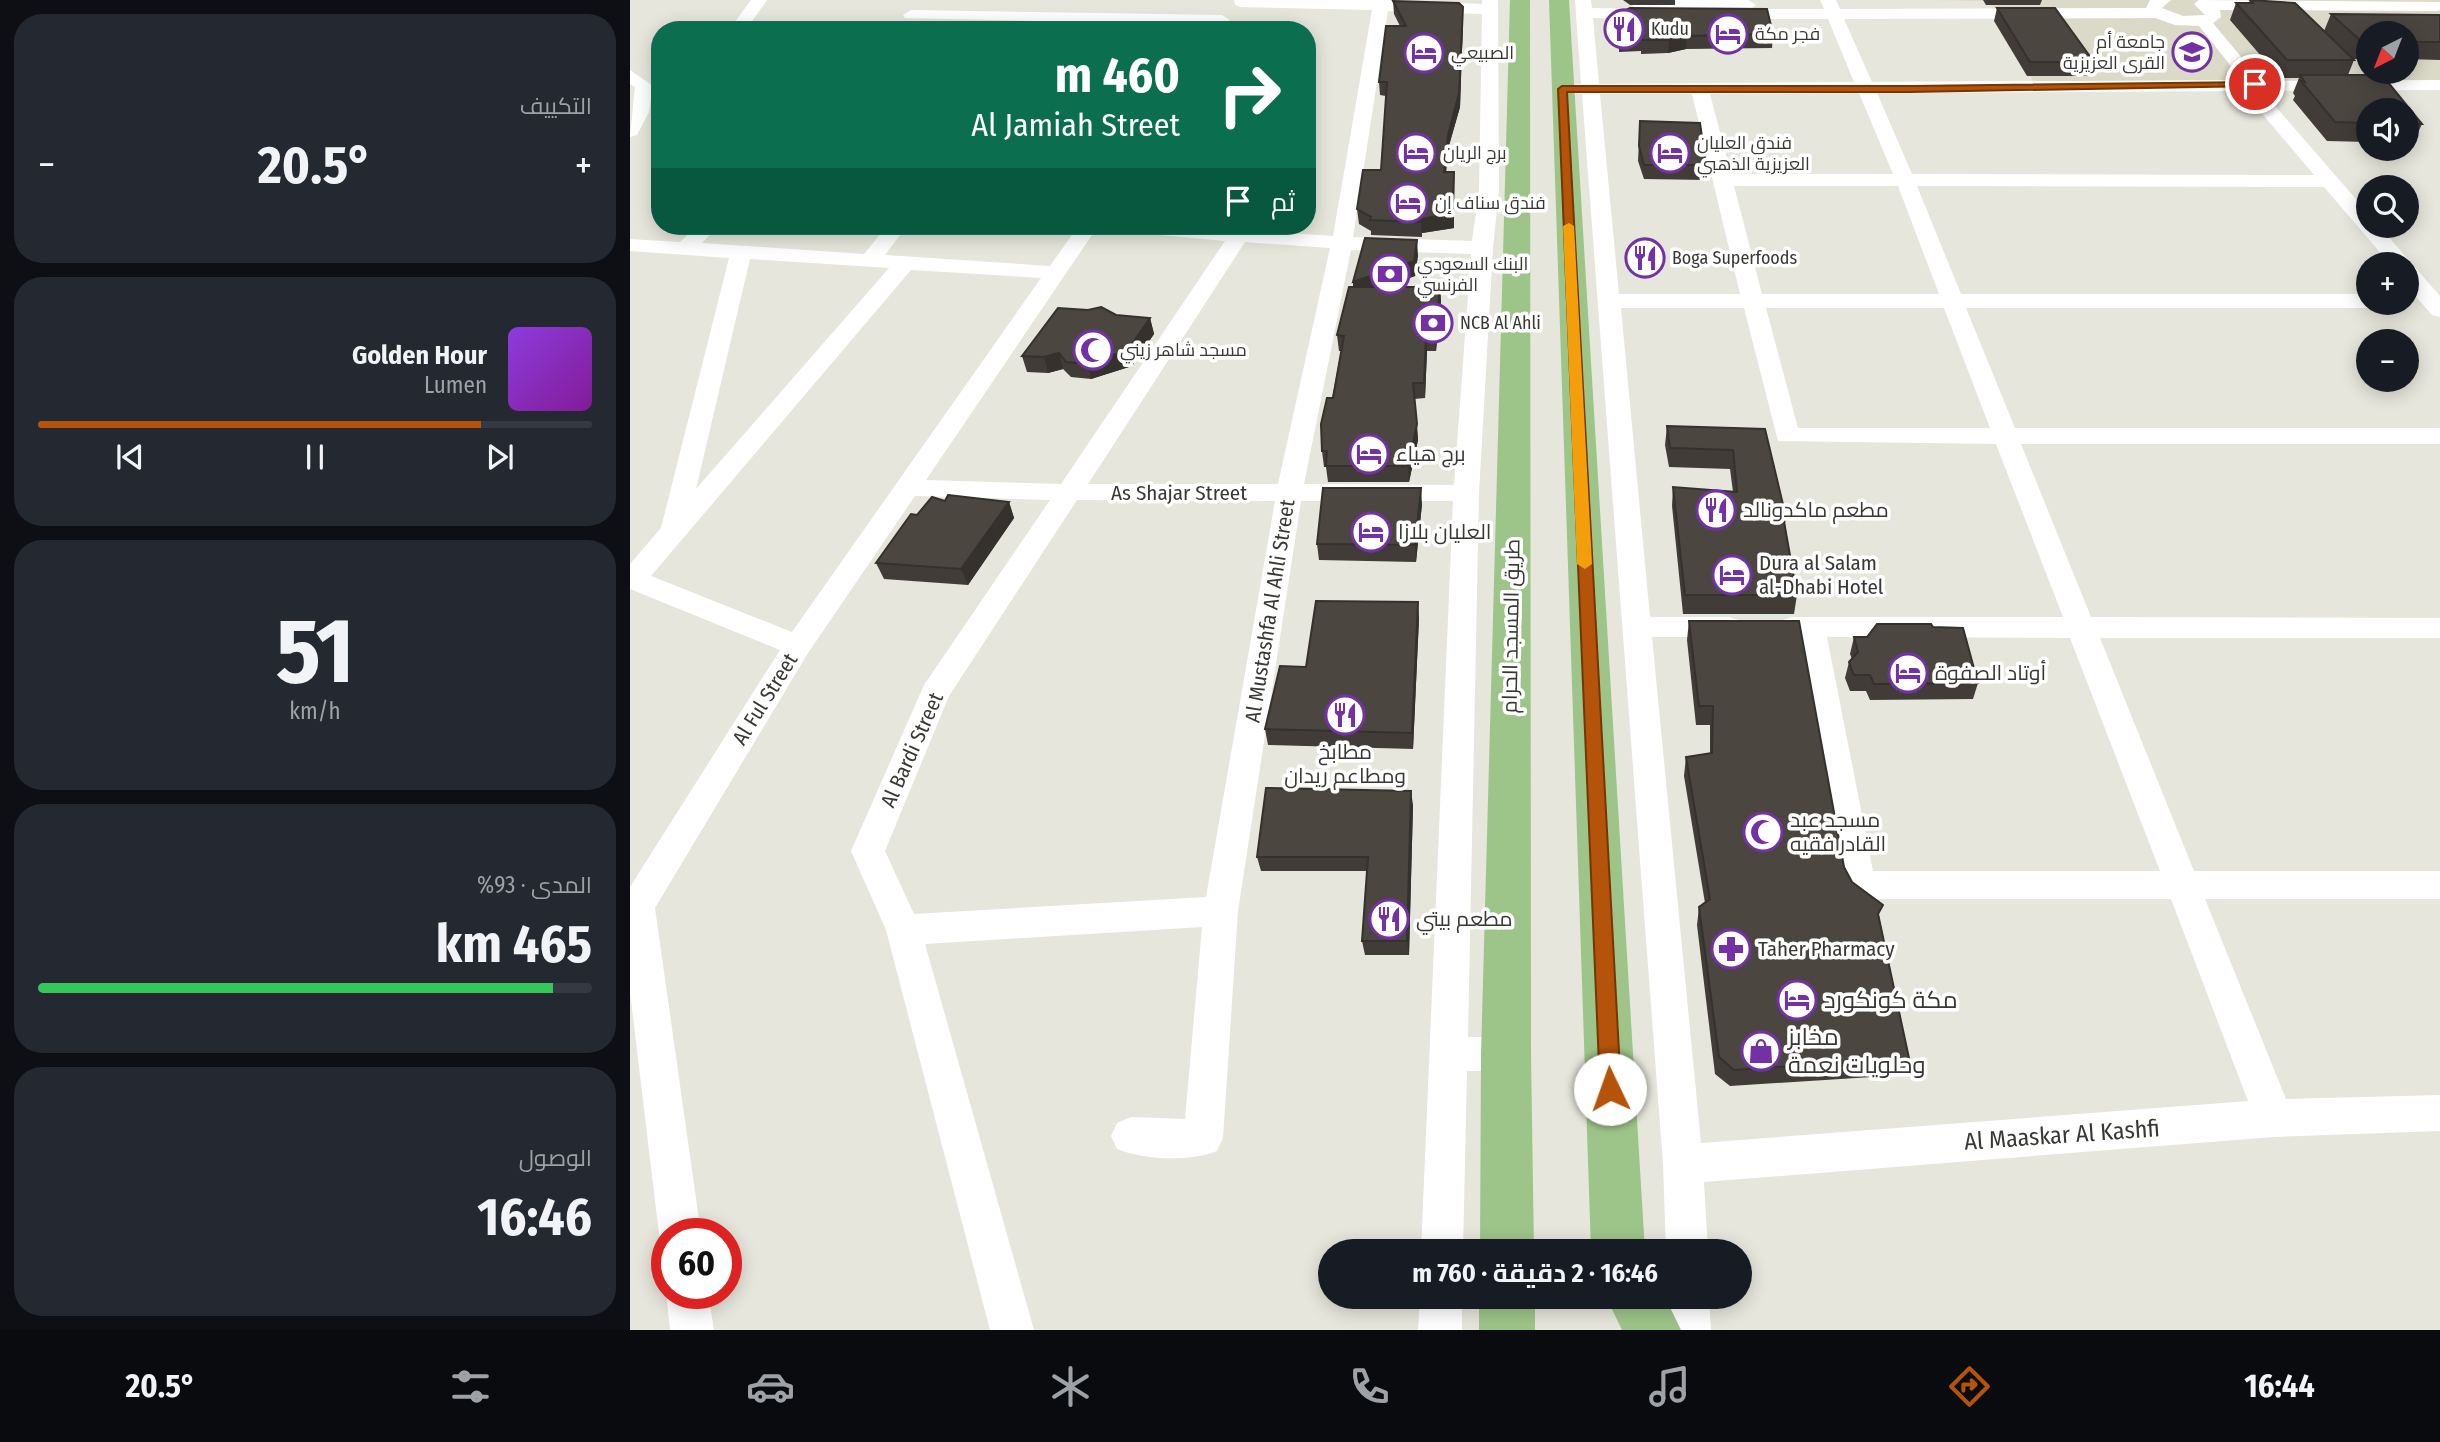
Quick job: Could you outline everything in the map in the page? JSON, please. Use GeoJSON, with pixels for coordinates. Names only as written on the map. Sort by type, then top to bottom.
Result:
{"type":"FeatureCollection","features":[{"type":"Feature","properties":{"kind":"main road"},"geometry":{"type":"LineString","coordinates":[[1504,3],[1531,13],[1531,75],[1544,85],[1577,89]]}},
{"type":"Feature","properties":{"kind":"main road","name":"طريق المسجد الحرام"},"geometry":{"type":"LineString","coordinates":[[1504,3],[1507,1239]]}},
{"type":"Feature","properties":{"kind":"main road"},"geometry":{"type":"LineString","coordinates":[[1577,5],[1577,89],[1587,269],[1618,1239]]}},
{"type":"Feature","properties":{"kind":"main road"},"geometry":{"type":"LineString","coordinates":[[1507,1309],[1507,1330]]}},
{"type":"Feature","properties":{"kind":"main road"},"geometry":{"type":"LineString","coordinates":[[1621,1309],[1622,1330]]}},
{"type":"Feature","properties":{"kind":"main road"},"geometry":{"type":"LineString","coordinates":[[1641,1309],[1653,1330]]}},
{"type":"Feature","properties":{"kind":"street"},"geometry":{"type":"LineString","coordinates":[[744,21],[759,0]]}},
{"type":"Feature","properties":{"kind":"street"},"geometry":{"type":"LineString","coordinates":[[905,21],[921,0]]}},
{"type":"Feature","properties":{"kind":"street"},"geometry":{"type":"LineString","coordinates":[[1042,15],[1055,0]]}},
{"type":"Feature","properties":{"kind":"street"},"geometry":{"type":"LineString","coordinates":[[2186,0],[2207,13],[2300,19],[2439,8]]}},
{"type":"Feature","properties":{"kind":"street"},"geometry":{"type":"LineString","coordinates":[[1223,21],[1242,1],[1504,3]]}},
{"type":"Feature","properties":{"kind":"street"},"geometry":{"type":"LineString","coordinates":[[1831,6],[2061,2],[2158,6],[2184,21],[2244,84],[2391,252]]}},
{"type":"Feature","properties":{"kind":"street","name":"Al Mustashfa Al Ahli Street"},"geometry":{"type":"LineString","coordinates":[[1131,1136],[1203,1138],[1221,911],[1289,493],[1342,243],[1381,3]]}},
{"type":"Feature","properties":{"kind":"street"},"geometry":{"type":"LineString","coordinates":[[1577,5],[2158,6]]}},
{"type":"Feature","properties":{"kind":"street"},"geometry":{"type":"LineString","coordinates":[[1831,6],[1905,180],[2274,1118]]}},
{"type":"Feature","properties":{"kind":"street"},"geometry":{"type":"LineString","coordinates":[[2184,21],[2207,13],[2439,8]]}},
{"type":"Feature","properties":{"kind":"street"},"geometry":{"type":"LineString","coordinates":[[2207,13],[2244,84]]}},
{"type":"Feature","properties":{"kind":"street"},"geometry":{"type":"LineString","coordinates":[[911,15],[1042,15],[1153,21]]}},
{"type":"Feature","properties":{"kind":"street"},"geometry":{"type":"LineString","coordinates":[[1067,21],[1071,16]]}},
{"type":"Feature","properties":{"kind":"street"},"geometry":{"type":"LineString","coordinates":[[2419,69],[2440,69]]}},
{"type":"Feature","properties":{"kind":"street"},"geometry":{"type":"LineString","coordinates":[[630,75],[644,86],[640,112],[630,131]]}},
{"type":"Feature","properties":{"kind":"street"},"geometry":{"type":"LineString","coordinates":[[1577,89],[2440,85]]}},
{"type":"Feature","properties":{"kind":"street"},"geometry":{"type":"LineString","coordinates":[[1700,89],[1787,436],[2440,436]]}},
{"type":"Feature","properties":{"kind":"street"},"geometry":{"type":"LineString","coordinates":[[1442,1239],[1466,493],[1482,248],[1504,168]]}},
{"type":"Feature","properties":{"kind":"street"},"geometry":{"type":"LineString","coordinates":[[1723,180],[2329,181]]}},
{"type":"Feature","properties":{"kind":"street"},"geometry":{"type":"LineString","coordinates":[[686,248],[699,235]]}},
{"type":"Feature","properties":{"kind":"street"},"geometry":{"type":"LineString","coordinates":[[870,261],[890,235]]}},
{"type":"Feature","properties":{"kind":"street","name":"Al Ful Street"},"geometry":{"type":"LineString","coordinates":[[678,1218],[637,906],[798,646],[1082,235]]}},
{"type":"Feature","properties":{"kind":"street"},"geometry":{"type":"LineString","coordinates":[[1226,235],[1482,248]]}},
{"type":"Feature","properties":{"kind":"street","name":"Al Bardi Street"},"geometry":{"type":"LineString","coordinates":[[1012,1330],[904,930],[868,850],[935,693],[1239,236]]}},
{"type":"Feature","properties":{"kind":"street"},"geometry":{"type":"LineString","coordinates":[[630,245],[870,261],[907,261],[1057,273]]}},
{"type":"Feature","properties":{"kind":"street"},"geometry":{"type":"LineString","coordinates":[[673,531],[741,252]]}},
{"type":"Feature","properties":{"kind":"street"},"geometry":{"type":"LineString","coordinates":[[798,646],[631,579],[907,261]]}},
{"type":"Feature","properties":{"kind":"street"},"geometry":{"type":"LineString","coordinates":[[1587,269],[1607,301],[1684,1164],[1686,1239]]}},
{"type":"Feature","properties":{"kind":"street"},"geometry":{"type":"LineString","coordinates":[[2419,285],[2437,304]]}},
{"type":"Feature","properties":{"kind":"street"},"geometry":{"type":"LineString","coordinates":[[1607,301],[2356,301]]}},
{"type":"Feature","properties":{"kind":"street"},"geometry":{"type":"LineString","coordinates":[[2419,302],[2437,304]]}},
{"type":"Feature","properties":{"kind":"street","name":"As Shajar Street"},"geometry":{"type":"LineString","coordinates":[[908,488],[1069,492],[1466,493]]}},
{"type":"Feature","properties":{"kind":"street"},"geometry":{"type":"LineString","coordinates":[[1637,627],[2440,628]]}},
{"type":"Feature","properties":{"kind":"street"},"geometry":{"type":"LineString","coordinates":[[1811,628],[1859,885],[2440,885]]}},
{"type":"Feature","properties":{"kind":"street"},"geometry":{"type":"LineString","coordinates":[[904,930],[1221,911]]}},
{"type":"Feature","properties":{"kind":"street"},"geometry":{"type":"LineString","coordinates":[[1448,1054],[1506,1054]]}},
{"type":"Feature","properties":{"kind":"street","name":"Al Maaskar Al Kashfi"},"geometry":{"type":"LineString","coordinates":[[1684,1164],[2274,1118],[2440,1113]]}},
{"type":"Feature","properties":{"kind":"street"},"geometry":{"type":"LineString","coordinates":[[690,1309],[692,1330]]}},
{"type":"Feature","properties":{"kind":"street"},"geometry":{"type":"LineString","coordinates":[[1440,1330],[1441,1309]]}},
{"type":"Feature","properties":{"kind":"street"},"geometry":{"type":"LineString","coordinates":[[1688,1309],[1689,1330]]}},
{"type":"Feature","properties":{"kind":"shaded area","name":"جامعة أم القرى العزيزية"},"geometry":{"type":"Polygon","coordinates":[[[1929,0],[2440,0],[2440,81],[2419,81],[2419,21],[2356,21],[2356,81],[2033,81],[1990,1],[1929,0]]]}},
{"type":"Feature","properties":{"kind":"building"},"geometry":{"type":"Polygon","coordinates":[[[2250,0],[2295,3],[2354,60],[2287,60],[2236,3],[2253,3],[2250,0]]]}},
{"type":"Feature","properties":{"kind":"building"},"geometry":{"type":"Polygon","coordinates":[[[1393,1],[1459,3],[1463,7],[1459,93],[1448,135],[1444,172],[1454,172],[1453,213],[1421,219],[1421,222],[1370,220],[1371,217],[1357,209],[1363,170],[1381,170],[1387,82],[1379,82],[1386,26],[1406,26],[1393,1]]]}},
{"type":"Feature","properties":{"kind":"building"},"geometry":{"type":"Polygon","coordinates":[[[1630,8],[1767,9],[1773,34],[1687,36],[1669,40],[1619,39],[1619,13],[1630,8]]]}},
{"type":"Feature","properties":{"kind":"building"},"geometry":{"type":"Polygon","coordinates":[[[1997,8],[2055,8],[2094,62],[2030,62],[1997,8]]]}},
{"type":"Feature","properties":{"kind":"building"},"geometry":{"type":"Polygon","coordinates":[[[2331,14],[2440,15],[2440,42],[2419,42],[2419,21],[2356,21],[2356,36],[2331,14]]]}},
{"type":"Feature","properties":{"kind":"building"},"geometry":{"type":"Polygon","coordinates":[[[2300,75],[2356,75],[2356,84],[2389,84],[2401,98],[2356,98],[2356,123],[2335,122],[2301,81],[2305,82],[2300,75]]]}},
{"type":"Feature","properties":{"kind":"building","name":"فندق العليان العزيزية الذهبي"},"geometry":{"type":"Polygon","coordinates":[[[1640,121],[1700,123],[1706,165],[1644,165],[1639,146],[1640,121]]]}},
{"type":"Feature","properties":{"kind":"building"},"geometry":{"type":"Polygon","coordinates":[[[1365,238],[1417,240],[1414,261],[1353,282],[1365,238]]]}},
{"type":"Feature","properties":{"kind":"building"},"geometry":{"type":"Polygon","coordinates":[[[1349,287],[1440,287],[1435,336],[1426,336],[1424,383],[1413,383],[1417,424],[1408,466],[1326,466],[1327,451],[1322,451],[1321,424],[1327,398],[1333,398],[1344,336],[1337,335],[1349,287]]]}},
{"type":"Feature","properties":{"kind":"building"},"geometry":{"type":"Polygon","coordinates":[[[1101,307],[1116,315],[1150,318],[1128,350],[1087,364],[1066,362],[1059,353],[1044,357],[1022,356],[1058,308],[1088,310],[1101,307]]]}},
{"type":"Feature","properties":{"kind":"building"},"geometry":{"type":"Polygon","coordinates":[[[1667,426],[1765,429],[1786,517],[1783,516],[1797,595],[1685,595],[1673,487],[1737,492],[1733,450],[1670,448],[1667,426]]]}},
{"type":"Feature","properties":{"kind":"building","name":"العليان بلازا"},"geometry":{"type":"Polygon","coordinates":[[[1323,488],[1421,488],[1415,545],[1317,544],[1323,488]]]}},
{"type":"Feature","properties":{"kind":"building"},"geometry":{"type":"Polygon","coordinates":[[[948,495],[1009,502],[961,569],[876,563],[911,514],[917,515],[932,497],[945,501],[948,495]]]}},
{"type":"Feature","properties":{"kind":"building"},"geometry":{"type":"Polygon","coordinates":[[[1316,601],[1418,602],[1412,733],[1265,729],[1280,666],[1306,667],[1316,601]]]}},
{"type":"Feature","properties":{"kind":"building"},"geometry":{"type":"Polygon","coordinates":[[[1689,621],[1799,621],[1844,867],[1852,882],[1883,905],[1878,914],[1909,1058],[1734,1070],[1719,1057],[1699,907],[1710,899],[1686,757],[1712,753],[1713,706],[1699,706],[1689,621]]]}},
{"type":"Feature","properties":{"kind":"building","name":"أوتاد الصفوة"},"geometry":{"type":"Polygon","coordinates":[[[1877,624],[1931,624],[1933,627],[1963,628],[1978,683],[1874,684],[1870,675],[1854,675],[1849,662],[1858,652],[1854,637],[1867,637],[1877,624]]]}},
{"type":"Feature","properties":{"kind":"building"},"geometry":{"type":"Polygon","coordinates":[[[1266,788],[1411,791],[1407,941],[1362,941],[1368,857],[1257,857],[1266,788]]]}},
{"type":"Feature","properties":{"kind":"slow traffic"},"geometry":{"type":"LineString","coordinates":[[1569,226],[1585,564]]}},
{"type":"Feature","properties":{"kind":"place","name":"Kudu"},"geometry":{"type":"Point","coordinates":[1624,29]}},
{"type":"Feature","properties":{"kind":"place","name":"فجر مكة"},"geometry":{"type":"Point","coordinates":[1728,34]}},
{"type":"Feature","properties":{"kind":"place","name":"جامعة أم القرى العزيزية"},"geometry":{"type":"Point","coordinates":[2192,52]}},
{"type":"Feature","properties":{"kind":"place","name":"الصبيعي"},"geometry":{"type":"Point","coordinates":[1424,53]}},
{"type":"Feature","properties":{"kind":"place","name":"برج الريان"},"geometry":{"type":"Point","coordinates":[1416,153]}},
{"type":"Feature","properties":{"kind":"place","name":"فندق العليان العزيزية الذهبي"},"geometry":{"type":"Point","coordinates":[1670,153]}},
{"type":"Feature","properties":{"kind":"place","name":"فندق سناف إن"},"geometry":{"type":"Point","coordinates":[1408,203]}},
{"type":"Feature","properties":{"kind":"place","name":"Boga Superfoods"},"geometry":{"type":"Point","coordinates":[1645,258]}},
{"type":"Feature","properties":{"kind":"place","name":"البنك السعودي الفرنسي"},"geometry":{"type":"Point","coordinates":[1390,274]}},
{"type":"Feature","properties":{"kind":"place","name":"NCB Al Ahli"},"geometry":{"type":"Point","coordinates":[1433,323]}},
{"type":"Feature","properties":{"kind":"place","name":"مسجد شاهر زيني"},"geometry":{"type":"Point","coordinates":[1093,350]}},
{"type":"Feature","properties":{"kind":"place","name":"برج هياء"},"geometry":{"type":"Point","coordinates":[1369,454]}},
{"type":"Feature","properties":{"kind":"place","name":"مطعم ماكدونالد"},"geometry":{"type":"Point","coordinates":[1716,510]}},
{"type":"Feature","properties":{"kind":"place","name":"العليان بلازا"},"geometry":{"type":"Point","coordinates":[1371,532]}},
{"type":"Feature","properties":{"kind":"place","name":"Dura al Salam al-Dhabi Hotel"},"geometry":{"type":"Point","coordinates":[1732,575]}},
{"type":"Feature","properties":{"kind":"place","name":"أوتاد الصفوة"},"geometry":{"type":"Point","coordinates":[1908,673]}},
{"type":"Feature","properties":{"kind":"place","name":"مطابخ ومطاعم ريدان"},"geometry":{"type":"Point","coordinates":[1345,715]}},
{"type":"Feature","properties":{"kind":"place","name":"مسجد عبد القادر فقيه"},"geometry":{"type":"Point","coordinates":[1763,832]}},
{"type":"Feature","properties":{"kind":"place","name":"مطعم بيتي"},"geometry":{"type":"Point","coordinates":[1389,919]}},
{"type":"Feature","properties":{"kind":"place","name":"Taher Pharmacy"},"geometry":{"type":"Point","coordinates":[1731,949]}},
{"type":"Feature","properties":{"kind":"place","name":"مكة كونكورد"},"geometry":{"type":"Point","coordinates":[1797,1000]}},
{"type":"Feature","properties":{"kind":"place","name":"مخابز وحلويات نعمة"},"geometry":{"type":"Point","coordinates":[1761,1051]}},
{"type":"Feature","properties":{"kind":"route"},"geometry":{"type":"LineString","coordinates":[[1610,1089],[1562,89],[1910,89],[2255,84]]}}]}
